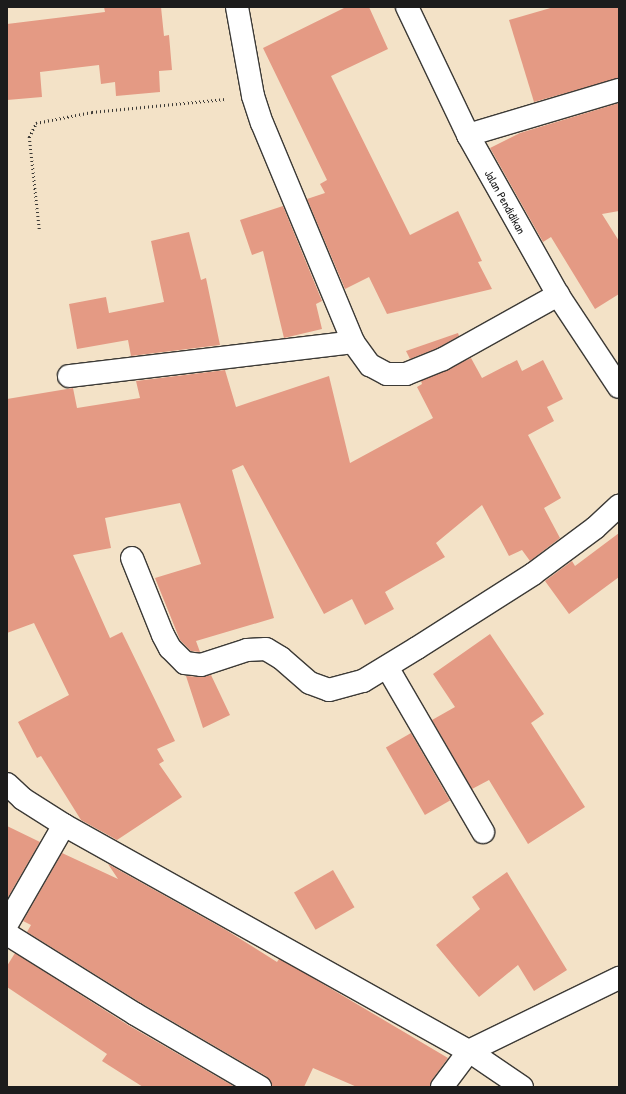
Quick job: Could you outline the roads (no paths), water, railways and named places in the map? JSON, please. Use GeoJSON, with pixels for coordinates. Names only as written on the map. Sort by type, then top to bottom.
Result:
{"type":"FeatureCollection","features":[{"type":"Feature","properties":{"kind":"street"},"geometry":{"type":"LineString","coordinates":[[237,7],[254,96],[262,123],[353,342],[376,370],[387,374],[406,374],[443,359],[558,295]]}},
{"type":"Feature","properties":{"kind":"street","name":"Jalan Pendidikan"},"geometry":{"type":"LineString","coordinates":[[407,7],[468,135],[558,295],[619,388]]}},
{"type":"Feature","properties":{"kind":"street"},"geometry":{"type":"LineString","coordinates":[[468,135],[619,90]]}},
{"type":"Feature","properties":{"kind":"street"},"geometry":{"type":"LineString","coordinates":[[69,376],[353,342]]}},
{"type":"Feature","properties":{"kind":"street"},"geometry":{"type":"LineString","coordinates":[[132,558],[166,641],[185,663],[201,665],[247,650],[266,650],[281,658],[310,682],[329,690],[363,681],[387,667],[533,574],[595,528],[619,506]]}},
{"type":"Feature","properties":{"kind":"street"},"geometry":{"type":"LineString","coordinates":[[387,667],[483,832]]}},
{"type":"Feature","properties":{"kind":"street"},"geometry":{"type":"LineString","coordinates":[[7,784],[23,799],[64,825],[469,1051],[522,1087]]}},
{"type":"Feature","properties":{"kind":"street"},"geometry":{"type":"LineString","coordinates":[[7,924],[64,825]]}},
{"type":"Feature","properties":{"kind":"street"},"geometry":{"type":"LineString","coordinates":[[7,934],[135,1014],[260,1087]]}},
{"type":"Feature","properties":{"kind":"street"},"geometry":{"type":"LineString","coordinates":[[442,1087],[469,1051],[619,978]]}}]}
